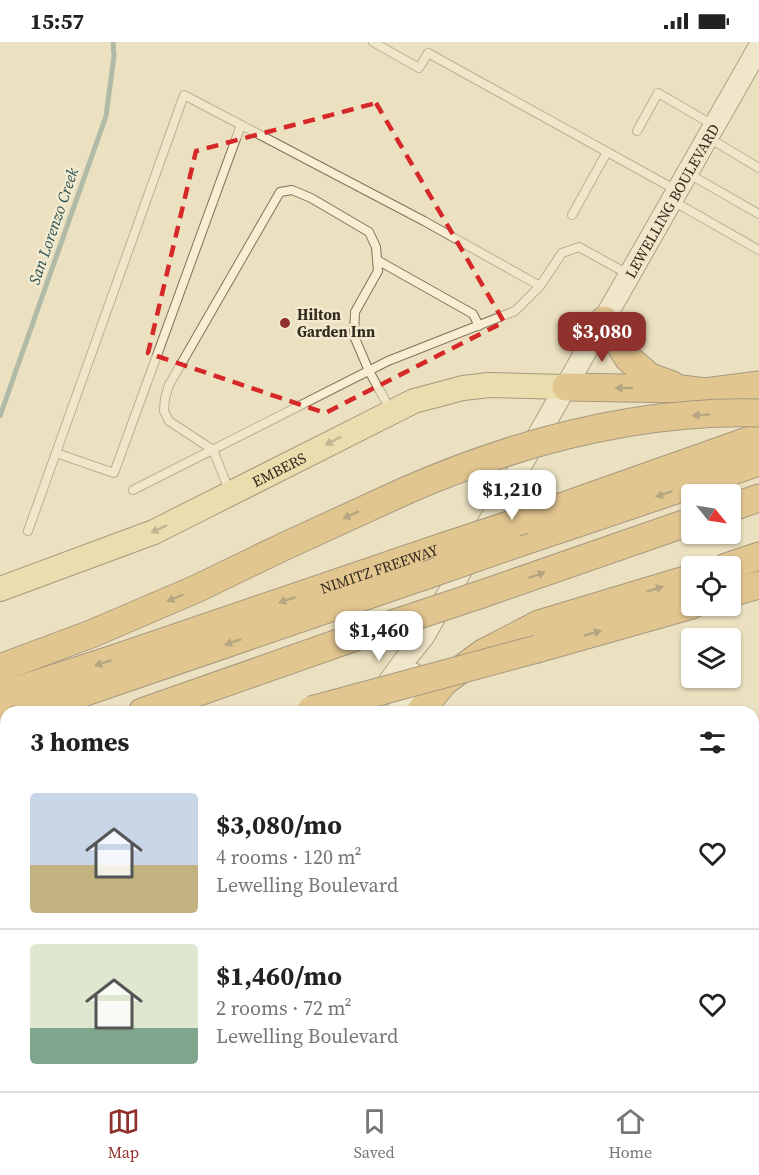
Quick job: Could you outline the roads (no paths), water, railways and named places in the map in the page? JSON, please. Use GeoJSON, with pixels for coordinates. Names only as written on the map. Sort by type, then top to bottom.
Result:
{"type":"FeatureCollection","features":[{"type":"Feature","properties":{"kind":"highway"},"geometry":{"type":"LineString","coordinates":[[604,320],[628,358],[650,377],[682,389]]}},
{"type":"Feature","properties":{"kind":"highway"},"geometry":{"type":"LineString","coordinates":[[566,387],[682,389],[705,392],[759,385]]}},
{"type":"Feature","properties":{"kind":"highway"},"geometry":{"type":"LineString","coordinates":[[0,668],[91,634],[196,589],[405,491],[465,465],[511,449],[625,423],[672,417],[759,413]]}},
{"type":"Feature","properties":{"kind":"highway","name":"NIMITZ FREEWAY"},"geometry":{"type":"LineString","coordinates":[[0,696],[524,520],[759,437]]}},
{"type":"Feature","properties":{"kind":"highway"},"geometry":{"type":"LineString","coordinates":[[45,706],[759,462]]}},
{"type":"Feature","properties":{"kind":"highway"},"geometry":{"type":"LineString","coordinates":[[741,504],[759,498]]}},
{"type":"Feature","properties":{"kind":"highway"},"geometry":{"type":"LineString","coordinates":[[158,706],[681,525]]}},
{"type":"Feature","properties":{"kind":"highway"},"geometry":{"type":"LineString","coordinates":[[741,562],[759,556]]}},
{"type":"Feature","properties":{"kind":"highway"},"geometry":{"type":"LineString","coordinates":[[425,706],[444,682],[483,653],[539,624],[681,581]]}},
{"type":"Feature","properties":{"kind":"highway"},"geometry":{"type":"LineString","coordinates":[[741,590],[759,585]]}},
{"type":"Feature","properties":{"kind":"highway"},"geometry":{"type":"LineString","coordinates":[[326,706],[537,650],[681,608]]}},
{"type":"Feature","properties":{"kind":"main road","name":"LEWELLING BOULEVARD"},"geometry":{"type":"LineString","coordinates":[[371,706],[424,636],[757,48]]}},
{"type":"Feature","properties":{"kind":"main road","name":"EMBERS"},"geometry":{"type":"LineString","coordinates":[[0,589],[154,532],[414,400],[463,388],[489,385],[566,387]]}},
{"type":"Feature","properties":{"kind":"main road","name":"LEWELLING BOULEVARD"},"geometry":{"type":"LineString","coordinates":[[400,706],[417,669],[424,636]]}},
{"type":"Feature","properties":{"kind":"lane"},"geometry":{"type":"LineString","coordinates":[[373,42],[419,68],[428,53],[607,152],[679,188],[759,214]]}},
{"type":"Feature","properties":{"kind":"lane"},"geometry":{"type":"LineString","coordinates":[[637,131],[658,93],[759,168]]}},
{"type":"Feature","properties":{"kind":"lane"},"geometry":{"type":"LineString","coordinates":[[28,531],[184,95],[424,221],[540,286]]}},
{"type":"Feature","properties":{"kind":"lane"},"geometry":{"type":"LineString","coordinates":[[56,453],[114,473],[242,125]]}},
{"type":"Feature","properties":{"kind":"lane"},"geometry":{"type":"LineString","coordinates":[[572,215],[607,152]]}},
{"type":"Feature","properties":{"kind":"lane"},"geometry":{"type":"LineString","coordinates":[[679,188],[759,250]]}},
{"type":"Feature","properties":{"kind":"lane"},"geometry":{"type":"LineString","coordinates":[[230,494],[213,450],[169,422],[164,411],[165,398],[175,374],[280,192],[292,190],[311,198],[369,232],[376,247],[378,271],[355,312],[354,336],[369,371],[392,412]]}},
{"type":"Feature","properties":{"kind":"lane"},"geometry":{"type":"LineString","coordinates":[[133,490],[388,362],[515,311],[540,286],[562,253],[579,247],[630,275]]}},
{"type":"Feature","properties":{"kind":"lane"},"geometry":{"type":"LineString","coordinates":[[377,260],[473,314],[479,326]]}},
{"type":"Feature","properties":{"kind":"waterway","name":"San Lorenzo Creek"},"geometry":{"type":"LineString","coordinates":[[0,416],[106,116],[114,56],[113,42]]}},
{"type":"Feature","properties":{"kind":"place","name":"Hilton Garden Inn"},"geometry":{"type":"Point","coordinates":[285,323]}}]}
